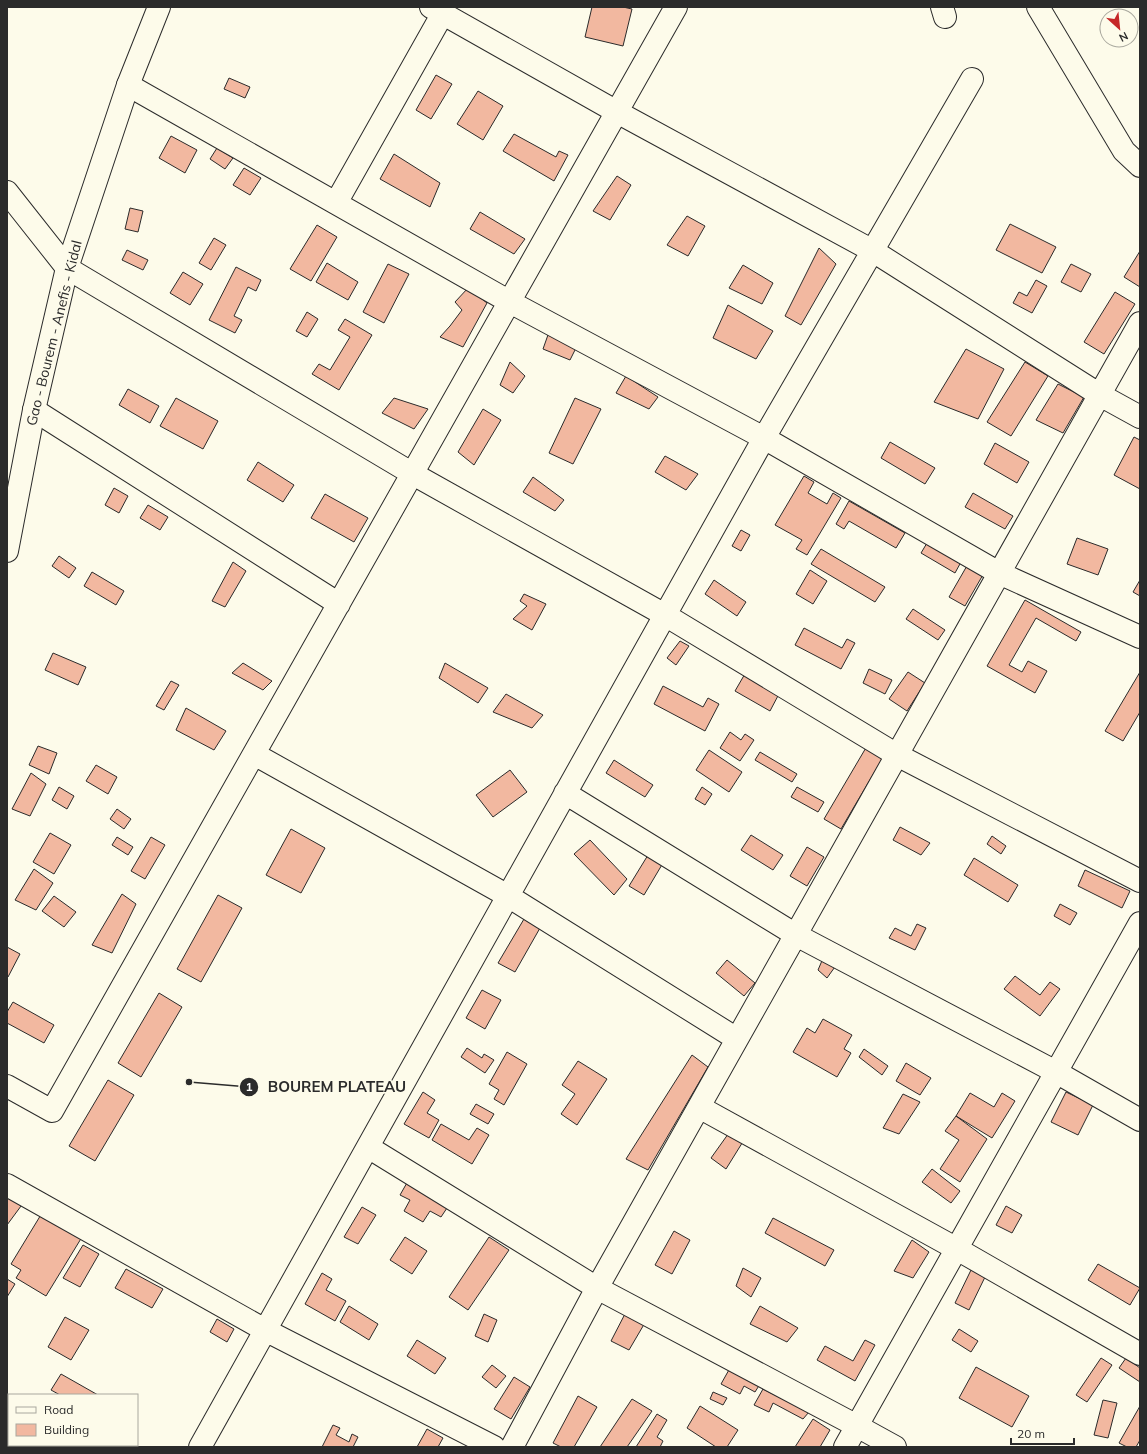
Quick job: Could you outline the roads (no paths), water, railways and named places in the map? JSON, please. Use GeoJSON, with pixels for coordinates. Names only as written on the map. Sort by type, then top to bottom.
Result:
{"type":"FeatureCollection","features":[{"type":"Feature","properties":{"kind":"street","name":"Gao - Bourem - Anefis - Kidal"},"geometry":{"type":"LineString","coordinates":[[7,551],[34,410],[67,268],[128,85],[159,7]]}},
{"type":"Feature","properties":{"kind":"street"},"geometry":{"type":"LineString","coordinates":[[7,1086],[52,1111],[676,7]]}},
{"type":"Feature","properties":{"kind":"street"},"geometry":{"type":"LineString","coordinates":[[1038,7],[1124,150],[1140,166]]}},
{"type":"Feature","properties":{"kind":"street"},"geometry":{"type":"LineString","coordinates":[[336,203],[437,10],[617,112],[872,251],[1100,395],[1140,417]]}},
{"type":"Feature","properties":{"kind":"street"},"geometry":{"type":"LineString","coordinates":[[200,1447],[764,438],[972,79]]}},
{"type":"Feature","properties":{"kind":"street"},"geometry":{"type":"LineString","coordinates":[[128,85],[510,302],[764,438],[999,573],[1140,637]]}},
{"type":"Feature","properties":{"kind":"street"},"geometry":{"type":"LineString","coordinates":[[7,192],[67,268],[412,474],[665,615],[897,755],[1140,881]]}},
{"type":"Feature","properties":{"kind":"street"},"geometry":{"type":"LineString","coordinates":[[512,1447],[597,1288],[1140,323]]}},
{"type":"Feature","properties":{"kind":"street"},"geometry":{"type":"LineString","coordinates":[[34,410],[339,604]]}},
{"type":"Feature","properties":{"kind":"street"},"geometry":{"type":"LineString","coordinates":[[254,754],[508,896],[737,1039]]}},
{"type":"Feature","properties":{"kind":"street"},"geometry":{"type":"LineString","coordinates":[[565,793],[796,934],[1056,1072],[1140,1120]]}},
{"type":"Feature","properties":{"kind":"street"},"geometry":{"type":"LineString","coordinates":[[845,1447],[1140,923]]}},
{"type":"Feature","properties":{"kind":"street"},"geometry":{"type":"LineString","coordinates":[[699,1107],[957,1249],[1140,1354]]}},
{"type":"Feature","properties":{"kind":"street"},"geometry":{"type":"LineString","coordinates":[[368,1147],[597,1288],[895,1447]]}},
{"type":"Feature","properties":{"kind":"street"},"geometry":{"type":"LineString","coordinates":[[7,1185],[265,1330],[494,1447]]}},
{"type":"Feature","properties":{"kind":"place","name":"BOUREM PLATEAU"},"geometry":{"type":"Point","coordinates":[189,1082]}}]}
